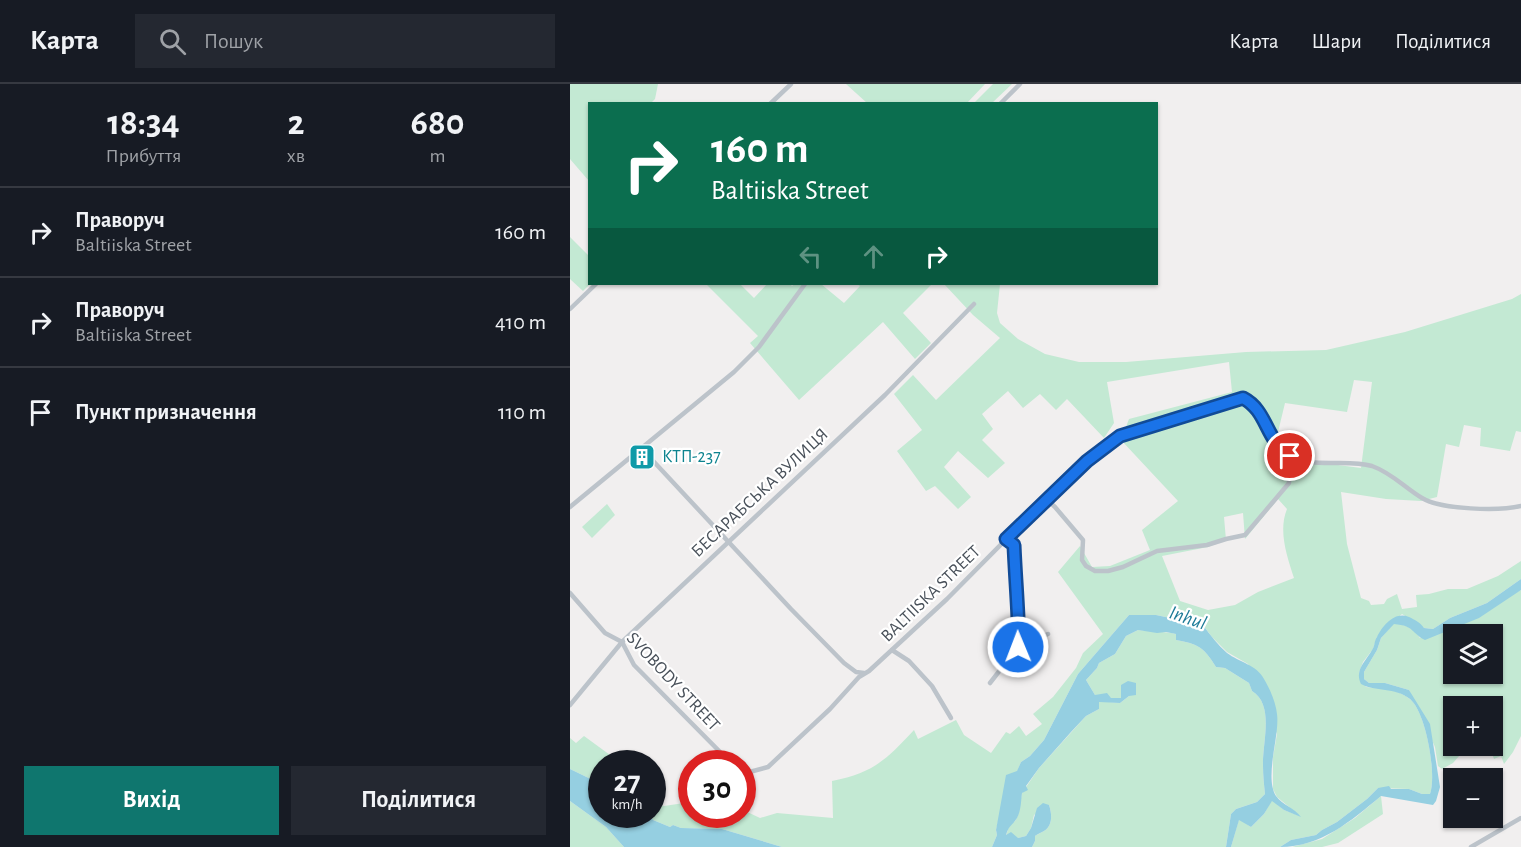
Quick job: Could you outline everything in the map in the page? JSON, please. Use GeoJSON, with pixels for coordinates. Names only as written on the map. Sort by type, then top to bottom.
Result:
{"type":"FeatureCollection","features":[{"type":"Feature","properties":{"kind":"street"},"geometry":{"type":"LineString","coordinates":[[772,102],[791,84]]}},
{"type":"Feature","properties":{"kind":"street"},"geometry":{"type":"LineString","coordinates":[[1002,102],[1020,84]]}},
{"type":"Feature","properties":{"kind":"street"},"geometry":{"type":"LineString","coordinates":[[570,309],[595,285]]}},
{"type":"Feature","properties":{"kind":"street"},"geometry":{"type":"LineString","coordinates":[[570,507],[734,372],[759,348],[803,285]]}},
{"type":"Feature","properties":{"kind":"street","name":"БЕСАРАБСЬКА ВУЛИЦЯ"},"geometry":{"type":"LineString","coordinates":[[570,705],[622,642],[885,395],[974,304]]}},
{"type":"Feature","properties":{"kind":"street","name":"BALTIISKA STREET"},"geometry":{"type":"LineString","coordinates":[[756,770],[768,767],[830,709],[859,677],[869,671],[947,599],[1046,500],[1101,449],[1120,436],[1243,398],[1253,403],[1279,449]]}},
{"type":"Feature","properties":{"kind":"street"},"geometry":{"type":"LineString","coordinates":[[642,449],[844,663],[856,672],[869,671]]}},
{"type":"Feature","properties":{"kind":"street"},"geometry":{"type":"LineString","coordinates":[[1046,500],[1055,507],[1083,540],[1082,560],[1086,566],[1095,571],[1108,571],[1123,567],[1156,551],[1207,545],[1245,535],[1289,483],[1279,449]]}},
{"type":"Feature","properties":{"kind":"street"},"geometry":{"type":"LineString","coordinates":[[1279,449],[1290,456],[1308,462],[1370,466],[1385,472],[1433,504],[1504,510],[1521,506]]}},
{"type":"Feature","properties":{"kind":"street"},"geometry":{"type":"LineString","coordinates":[[990,683],[1018,647],[1020,636],[1014,545],[1006,539]]}},
{"type":"Feature","properties":{"kind":"street","name":"SVOBODY STREET"},"geometry":{"type":"LineString","coordinates":[[570,593],[605,633],[622,642],[634,665],[718,750]]}},
{"type":"Feature","properties":{"kind":"street"},"geometry":{"type":"LineString","coordinates":[[1018,647],[1048,634]]}},
{"type":"Feature","properties":{"kind":"street"},"geometry":{"type":"LineString","coordinates":[[892,650],[909,661],[932,686],[951,718]]}},
{"type":"Feature","properties":{"kind":"street"},"geometry":{"type":"LineString","coordinates":[[1471,847],[1521,818]]}},
{"type":"Feature","properties":{"kind":"green space"},"geometry":{"type":"Polygon","coordinates":[[[570,84],[658,84],[655,99],[652,102],[588,102],[588,180],[570,159],[570,84]]]}},
{"type":"Feature","properties":{"kind":"green space"},"geometry":{"type":"Polygon","coordinates":[[[846,84],[985,84],[968,102],[866,102],[846,84]]]}},
{"type":"Feature","properties":{"kind":"green space"},"geometry":{"type":"Polygon","coordinates":[[[993,84],[1012,84],[993,102],[975,102],[993,84]]]}},
{"type":"Feature","properties":{"kind":"green space"},"geometry":{"type":"Polygon","coordinates":[[[570,237],[588,255],[589,285],[583,291],[570,279],[570,237]]]}},
{"type":"Feature","properties":{"kind":"green space"},"geometry":{"type":"Polygon","coordinates":[[[707,285],[741,285],[754,298],[766,285],[822,285],[844,303],[860,286],[858,285],[931,285],[903,313],[931,343],[915,359],[883,322],[799,400],[750,343],[758,336],[707,285]]]}},
{"type":"Feature","properties":{"kind":"green space"},"geometry":{"type":"Polygon","coordinates":[[[945,285],[1000,285],[997,313],[1000,323],[1018,339],[1045,354],[1079,362],[1126,362],[1246,352],[1326,350],[1405,332],[1512,299],[1521,294],[1521,432],[1516,431],[1510,451],[1480,446],[1481,428],[1464,425],[1459,447],[1446,444],[1437,497],[1421,501],[1386,499],[1341,492],[1347,544],[1361,598],[1369,601],[1371,605],[1384,604],[1387,599],[1397,594],[1402,609],[1417,607],[1416,595],[1448,589],[1467,589],[1498,576],[1521,561],[1521,579],[1487,603],[1450,618],[1433,629],[1424,628],[1402,614],[1377,637],[1373,649],[1363,662],[1359,673],[1366,687],[1401,693],[1416,707],[1429,745],[1432,773],[1430,794],[1422,794],[1409,789],[1378,788],[1337,822],[1316,835],[1291,840],[1280,847],[1231,847],[1239,819],[1251,827],[1264,814],[1272,800],[1284,810],[1300,816],[1277,797],[1273,789],[1273,757],[1277,734],[1248,664],[1227,652],[1203,625],[1156,615],[1129,615],[1078,674],[1044,740],[1030,756],[1021,762],[1000,813],[997,835],[992,847],[782,847],[722,829],[681,828],[756,828],[756,816],[760,818],[777,813],[833,818],[832,781],[858,774],[878,764],[914,730],[918,739],[956,720],[964,735],[991,753],[1006,732],[1010,734],[1019,726],[1026,736],[1042,724],[1033,714],[1053,697],[1076,668],[1083,653],[1103,634],[1058,572],[1080,546],[1092,567],[1110,566],[1150,550],[1142,530],[1178,501],[1121,440],[1129,419],[1232,392],[1229,362],[1107,382],[1114,423],[1104,438],[1067,399],[1056,410],[1040,394],[1023,408],[1008,391],[982,414],[993,429],[982,440],[1005,463],[988,478],[958,451],[944,467],[971,497],[958,509],[935,486],[926,491],[897,451],[922,430],[894,394],[913,375],[936,400],[1000,338],[973,315],[945,285]],[[1354,380],[1347,412],[1285,403],[1278,432],[1282,453],[1292,459],[1361,468],[1372,382],[1354,380]],[[1278,499],[1245,539],[1243,513],[1224,517],[1226,540],[1208,547],[1162,556],[1180,601],[1208,610],[1235,605],[1258,592],[1294,578],[1283,535],[1287,509],[1278,499]]]}},
{"type":"Feature","properties":{"kind":"green space"},"geometry":{"type":"Polygon","coordinates":[[[607,504],[615,515],[592,538],[582,527],[607,504]]]}},
{"type":"Feature","properties":{"kind":"green space"},"geometry":{"type":"Polygon","coordinates":[[[1521,590],[1521,736],[1504,764],[1501,756],[1503,756],[1503,696],[1443,696],[1443,756],[1459,756],[1453,763],[1442,769],[1438,766],[1435,747],[1409,690],[1385,683],[1369,683],[1364,679],[1364,672],[1381,638],[1394,623],[1415,632],[1420,638],[1443,627],[1443,684],[1503,684],[1503,624],[1449,624],[1521,590]]]}},
{"type":"Feature","properties":{"kind":"green space"},"geometry":{"type":"Polygon","coordinates":[[[1138,630],[1176,634],[1176,640],[1190,643],[1204,651],[1216,667],[1225,668],[1249,683],[1263,705],[1265,715],[1263,766],[1265,794],[1257,802],[1236,809],[1231,814],[1226,847],[1032,847],[1034,837],[1047,829],[1050,823],[1049,805],[1034,815],[1031,828],[1026,836],[1018,838],[1006,836],[1009,826],[1018,815],[1022,793],[1039,768],[1086,716],[1099,709],[1098,701],[1120,703],[1129,696],[1123,691],[1121,698],[1095,695],[1086,680],[1099,663],[1115,654],[1126,636],[1138,630]]]}},
{"type":"Feature","properties":{"kind":"green space"},"geometry":{"type":"Polygon","coordinates":[[[584,736],[603,750],[588,750],[588,778],[570,769],[570,738],[576,743],[584,736]]]}},
{"type":"Feature","properties":{"kind":"green space"},"geometry":{"type":"Polygon","coordinates":[[[1381,796],[1383,814],[1338,843],[1322,847],[1292,847],[1322,839],[1355,818],[1381,796]]]}},
{"type":"Feature","properties":{"kind":"green space"},"geometry":{"type":"Polygon","coordinates":[[[570,801],[588,814],[588,828],[607,828],[624,847],[570,847],[570,801]]]}},
{"type":"Feature","properties":{"kind":"green space"},"geometry":{"type":"Polygon","coordinates":[[[678,804],[678,827],[666,825],[666,806],[678,804]]]}},
{"type":"Feature","properties":{"kind":"water"},"geometry":{"type":"Polygon","coordinates":[[[1521,579],[1521,590],[1479,618],[1464,624],[1443,624],[1443,633],[1425,640],[1409,628],[1394,624],[1381,638],[1364,672],[1364,679],[1369,683],[1385,683],[1409,690],[1430,724],[1440,787],[1433,805],[1381,796],[1335,831],[1309,843],[1280,847],[1291,840],[1316,835],[1337,822],[1378,788],[1389,786],[1391,789],[1409,789],[1422,794],[1430,794],[1432,773],[1429,744],[1416,706],[1404,695],[1361,684],[1360,670],[1380,632],[1394,618],[1409,617],[1424,628],[1433,629],[1450,618],[1487,603],[1521,579]]]}},
{"type":"Feature","properties":{"kind":"water"},"geometry":{"type":"Polygon","coordinates":[[[1129,615],[1156,615],[1203,625],[1227,653],[1261,674],[1272,696],[1277,714],[1272,768],[1273,788],[1276,796],[1301,817],[1284,810],[1272,801],[1264,814],[1251,827],[1239,820],[1231,847],[1226,847],[1231,814],[1236,809],[1257,802],[1265,794],[1263,766],[1266,725],[1263,705],[1249,683],[1225,668],[1216,667],[1200,648],[1176,640],[1176,634],[1138,630],[1126,636],[1115,654],[1099,663],[1086,680],[1095,695],[1107,693],[1111,698],[1121,698],[1121,685],[1128,681],[1136,683],[1136,695],[1129,696],[1120,703],[1099,702],[1099,709],[1086,716],[1071,732],[1026,786],[1028,790],[1022,793],[1018,815],[1006,835],[1011,832],[1018,838],[1026,836],[1037,808],[1043,803],[1049,805],[1050,808],[1049,826],[1035,836],[1032,847],[992,847],[997,835],[1006,775],[1017,771],[1021,762],[1030,756],[1044,740],[1078,674],[1129,615]]]}},
{"type":"Feature","properties":{"kind":"water"},"geometry":{"type":"Polygon","coordinates":[[[570,769],[588,778],[588,814],[570,801],[570,769]]]}},
{"type":"Feature","properties":{"kind":"water"},"geometry":{"type":"Polygon","coordinates":[[[666,825],[670,827],[673,825],[678,828],[722,829],[782,847],[624,847],[607,828],[666,828],[666,825]]]}},
{"type":"Feature","properties":{"kind":"place","name":"КТП-237"},"geometry":{"type":"Point","coordinates":[642,457]}},
{"type":"Feature","properties":{"kind":"route"},"geometry":{"type":"LineString","coordinates":[[1018,647],[1019,601],[1014,545],[1006,539],[1101,449],[1120,436],[1243,398],[1253,403],[1260,411],[1263,422],[1279,449],[1290,456]]}},
{"type":"Feature","properties":{"kind":"water label","name":"Inhul"},"geometry":{"type":"Point","coordinates":[1188,618]}}]}
